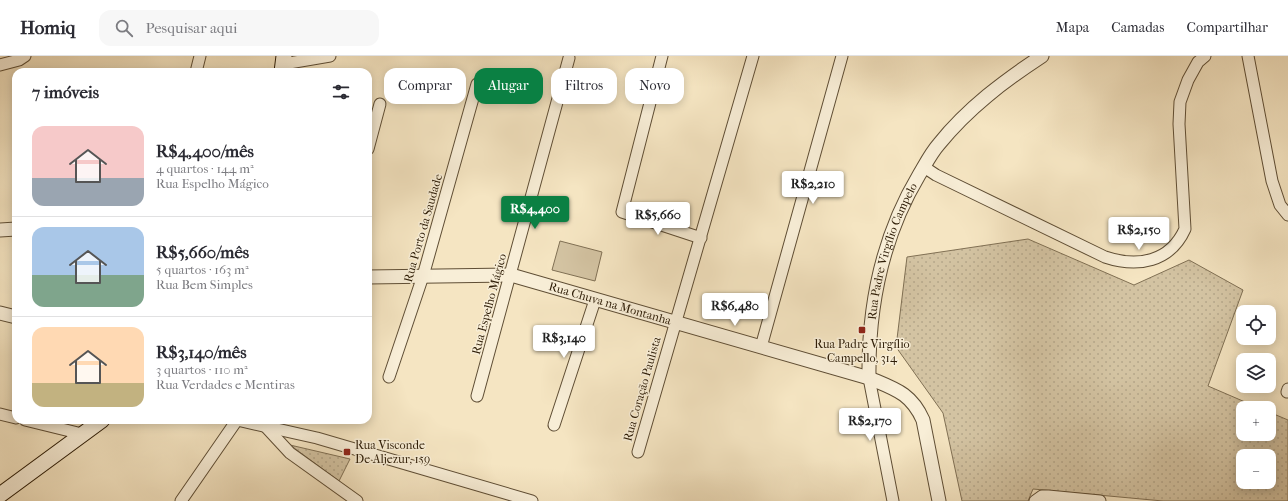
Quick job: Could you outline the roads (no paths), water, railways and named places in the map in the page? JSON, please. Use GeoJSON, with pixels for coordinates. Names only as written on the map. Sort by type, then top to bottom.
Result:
{"type":"FeatureCollection","features":[{"type":"Feature","properties":{"kind":"main road"},"geometry":{"type":"LineString","coordinates":[[0,495],[96,424]]}},
{"type":"Feature","properties":{"kind":"street"},"geometry":{"type":"LineString","coordinates":[[0,65],[19,60],[25,56]]}},
{"type":"Feature","properties":{"kind":"street"},"geometry":{"type":"LineString","coordinates":[[197,68],[200,56]]}},
{"type":"Feature","properties":{"kind":"street"},"geometry":{"type":"LineString","coordinates":[[283,64],[330,56]]}},
{"type":"Feature","properties":{"kind":"street"},"geometry":{"type":"LineString","coordinates":[[662,56],[622,212],[701,238]]}},
{"type":"Feature","properties":{"kind":"street","name":"Rua Coração Paulista"},"geometry":{"type":"LineString","coordinates":[[638,452],[674,323],[701,238],[753,56]]}},
{"type":"Feature","properties":{"kind":"street"},"geometry":{"type":"LineString","coordinates":[[761,347],[842,56]]}},
{"type":"Feature","properties":{"kind":"street","name":"Rua Padre Virgílio Campelo"},"geometry":{"type":"LineString","coordinates":[[893,501],[868,378],[871,316],[878,277],[886,247],[905,200],[938,144],[976,105],[1000,85],[1042,56]]}},
{"type":"Feature","properties":{"kind":"street"},"geometry":{"type":"LineString","coordinates":[[924,167],[936,175],[1105,257],[1130,263],[1146,262],[1171,250],[1180,240],[1185,229],[1179,124],[1180,102],[1188,80],[1198,62],[1205,56]]}},
{"type":"Feature","properties":{"kind":"street"},"geometry":{"type":"LineString","coordinates":[[1248,56],[1272,181],[1280,205],[1288,215]]}},
{"type":"Feature","properties":{"kind":"street","name":"Rua Espelho Mágico"},"geometry":{"type":"LineString","coordinates":[[477,396],[569,58]]}},
{"type":"Feature","properties":{"kind":"street","name":"Rua Porto da Saudade"},"geometry":{"type":"LineString","coordinates":[[389,377],[423,276],[474,91]]}},
{"type":"Feature","properties":{"kind":"street"},"geometry":{"type":"LineString","coordinates":[[372,134],[380,104]]}},
{"type":"Feature","properties":{"kind":"street"},"geometry":{"type":"LineString","coordinates":[[0,230],[12,229]]}},
{"type":"Feature","properties":{"kind":"street","name":"Rua Chuva na Montanha"},"geometry":{"type":"LineString","coordinates":[[372,277],[511,275],[868,378],[899,391],[911,400],[917,408],[922,420],[939,501]]}},
{"type":"Feature","properties":{"kind":"street"},"geometry":{"type":"LineString","coordinates":[[554,425],[595,300]]}},
{"type":"Feature","properties":{"kind":"street"},"geometry":{"type":"LineString","coordinates":[[0,313],[12,316]]}},
{"type":"Feature","properties":{"kind":"street"},"geometry":{"type":"LineString","coordinates":[[0,414],[12,417]]}},
{"type":"Feature","properties":{"kind":"street"},"geometry":{"type":"LineString","coordinates":[[41,424],[82,434]]}},
{"type":"Feature","properties":{"kind":"street"},"geometry":{"type":"LineString","coordinates":[[181,501],[234,424]]}},
{"type":"Feature","properties":{"kind":"street"},"geometry":{"type":"LineString","coordinates":[[256,424],[317,438],[532,501]]}},
{"type":"Feature","properties":{"kind":"street"},"geometry":{"type":"LineString","coordinates":[[265,426],[290,453],[357,501]]}},
{"type":"Feature","properties":{"kind":"street"},"geometry":{"type":"LineString","coordinates":[[1035,501],[1042,496],[1048,496],[1100,501]]}},
{"type":"Feature","properties":{"kind":"place","name":"Rua Padre Virgílio Campello, 314"},"geometry":{"type":"Point","coordinates":[862,330]}},
{"type":"Feature","properties":{"kind":"place","name":"Rua Visconde De Aljezur, 159"},"geometry":{"type":"Point","coordinates":[347,452]}}]}
